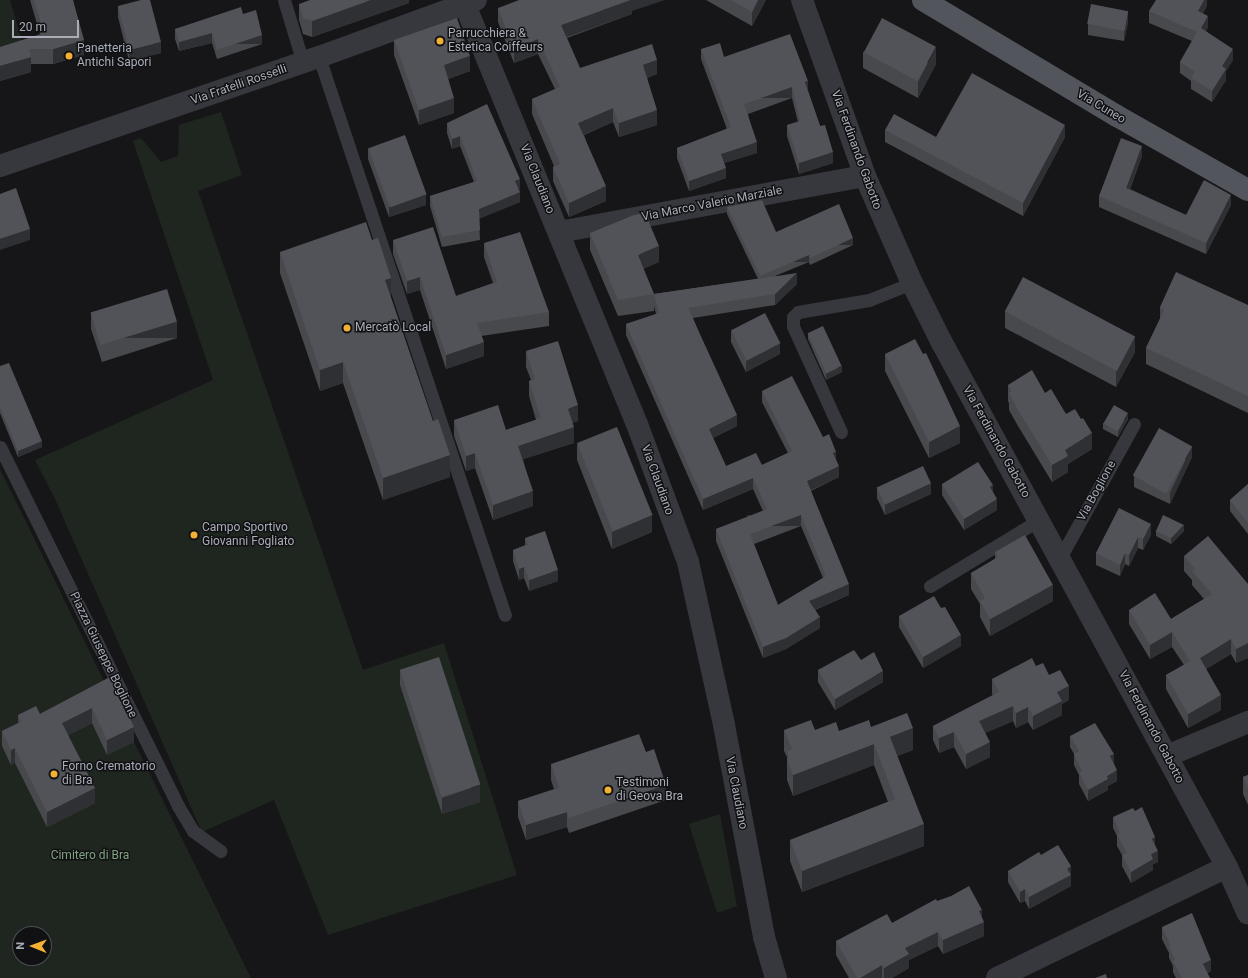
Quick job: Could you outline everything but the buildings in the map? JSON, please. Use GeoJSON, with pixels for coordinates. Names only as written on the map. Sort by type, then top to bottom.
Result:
{"type":"FeatureCollection","features":[{"type":"Feature","properties":{"kind":"main road","name":"Via Cuneo"},"geometry":{"type":"LineString","coordinates":[[923,0],[958,18],[1117,116],[1248,190]]}},
{"type":"Feature","properties":{"kind":"main road","name":"Via Cuneo"},"geometry":{"type":"LineString","coordinates":[[934,0],[958,18]]}},
{"type":"Feature","properties":{"kind":"street","name":"Via Ferdinando Gabotto"},"geometry":{"type":"LineString","coordinates":[[802,0],[864,176],[912,283],[1167,756],[1226,867],[1248,914]]}},
{"type":"Feature","properties":{"kind":"street","name":"Via Fratelli Rosselli"},"geometry":{"type":"LineString","coordinates":[[0,166],[311,60],[468,1]]}},
{"type":"Feature","properties":{"kind":"street","name":"Via Claudiano"},"geometry":{"type":"LineString","coordinates":[[468,1],[637,424],[688,562],[724,724],[764,937],[776,978]]}},
{"type":"Feature","properties":{"kind":"street","name":"Via Marco Valerio Marziale"},"geometry":{"type":"LineString","coordinates":[[559,232],[864,176]]}},
{"type":"Feature","properties":{"kind":"street"},"geometry":{"type":"LineString","coordinates":[[1167,756],[1248,722]]}},
{"type":"Feature","properties":{"kind":"street"},"geometry":{"type":"LineString","coordinates":[[997,978],[1226,867]]}},
{"type":"Feature","properties":{"kind":"lane"},"geometry":{"type":"LineString","coordinates":[[284,0],[311,60],[505,615]]}},
{"type":"Feature","properties":{"kind":"lane"},"geometry":{"type":"LineString","coordinates":[[841,432],[793,326],[793,317],[798,312],[869,300],[912,283]]}},
{"type":"Feature","properties":{"kind":"lane","name":"Via Boglione"},"geometry":{"type":"LineString","coordinates":[[1060,558],[1134,424]]}},
{"type":"Feature","properties":{"kind":"lane","name":"Piazza Giuseppe Boglione"},"geometry":{"type":"LineString","coordinates":[[0,447],[178,806],[193,831],[221,852]]}},
{"type":"Feature","properties":{"kind":"lane"},"geometry":{"type":"LineString","coordinates":[[930,586],[1039,520]]}},
{"type":"Feature","properties":{"kind":"green space"},"geometry":{"type":"Polygon","coordinates":[[[0,0],[10,0],[25,51],[0,59],[0,0]]]}},
{"type":"Feature","properties":{"kind":"green space","name":"Campo Sportivo Giovanni Fogliato"},"geometry":{"type":"Polygon","coordinates":[[[221,112],[242,175],[198,191],[363,670],[444,643],[517,875],[328,935],[274,800],[202,832],[55,499],[35,460],[213,380],[133,141],[141,138],[161,162],[178,156],[179,125],[221,112]]]}},
{"type":"Feature","properties":{"kind":"green space","name":"Cimitero di Bra"},"geometry":{"type":"Polygon","coordinates":[[[0,469],[134,742],[251,978],[0,978],[0,469]]]}},
{"type":"Feature","properties":{"kind":"green space"},"geometry":{"type":"Polygon","coordinates":[[[720,814],[737,906],[717,913],[689,824],[720,814]]]}},
{"type":"Feature","properties":{"kind":"place","name":"Parrucchiera & Estetica Coiffeurs"},"geometry":{"type":"Point","coordinates":[440,41]}},
{"type":"Feature","properties":{"kind":"place","name":"Panetteria Antichi Sapori"},"geometry":{"type":"Point","coordinates":[69,56]}},
{"type":"Feature","properties":{"kind":"place","name":"Mercatò Local"},"geometry":{"type":"Point","coordinates":[347,328]}},
{"type":"Feature","properties":{"kind":"place","name":"Campo Sportivo Giovanni Fogliato"},"geometry":{"type":"Point","coordinates":[194,535]}},
{"type":"Feature","properties":{"kind":"place","name":"Forno Crematorio di Bra"},"geometry":{"type":"Point","coordinates":[54,774]}},
{"type":"Feature","properties":{"kind":"place","name":"Testimoni di Geova Bra"},"geometry":{"type":"Point","coordinates":[608,790]}}]}
